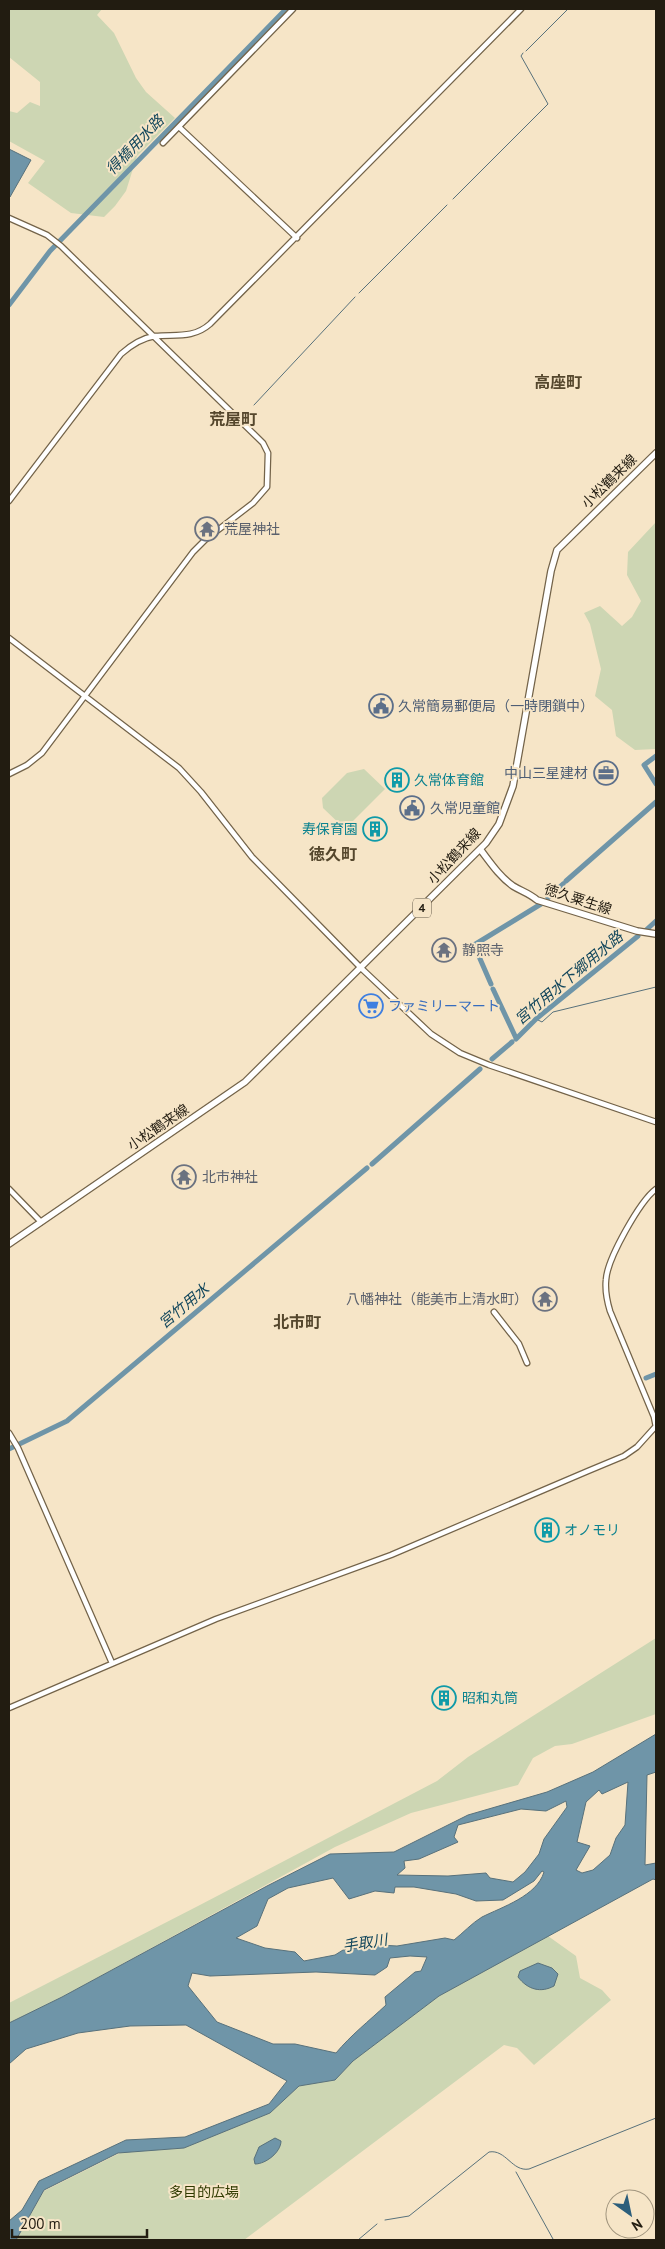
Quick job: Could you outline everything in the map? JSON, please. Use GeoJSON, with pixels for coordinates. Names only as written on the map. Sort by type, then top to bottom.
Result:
{"type":"FeatureCollection","features":[{"type":"Feature","properties":{"kind":"main road","name":"小松鶴来線"},"geometry":{"type":"LineString","coordinates":[[9,1244],[245,1082],[480,849],[499,824],[512,786],[551,571],[558,550],[656,453]]}},
{"type":"Feature","properties":{"kind":"main road","name":"徳久粟生線"},"geometry":{"type":"LineString","coordinates":[[480,849],[502,877],[537,900],[646,934],[656,934]]}},
{"type":"Feature","properties":{"kind":"street"},"geometry":{"type":"LineString","coordinates":[[163,143],[293,9]]}},
{"type":"Feature","properties":{"kind":"street"},"geometry":{"type":"LineString","coordinates":[[9,501],[114,362],[129,348],[153,336],[193,335],[204,329],[297,238],[521,9]]}},
{"type":"Feature","properties":{"kind":"street"},"geometry":{"type":"LineString","coordinates":[[179,128],[297,238]]}},
{"type":"Feature","properties":{"kind":"street"},"geometry":{"type":"LineString","coordinates":[[9,218],[38,231],[59,245],[263,443],[268,452],[269,482],[260,496],[205,540],[193,552],[42,753],[27,765],[9,774]]}},
{"type":"Feature","properties":{"kind":"street"},"geometry":{"type":"LineString","coordinates":[[9,638],[179,768],[201,792],[244,848],[418,1024],[460,1053],[489,1065],[656,1122]]}},
{"type":"Feature","properties":{"kind":"street"},"geometry":{"type":"LineString","coordinates":[[9,1189],[41,1222]]}},
{"type":"Feature","properties":{"kind":"street"},"geometry":{"type":"LineString","coordinates":[[9,1708],[216,1619],[391,1555],[588,1472],[624,1456],[637,1447],[656,1427],[654,1417],[610,1311],[605,1281],[613,1256],[641,1205],[656,1189]]}},
{"type":"Feature","properties":{"kind":"street"},"geometry":{"type":"LineString","coordinates":[[494,1312],[519,1344],[527,1362]]}},
{"type":"Feature","properties":{"kind":"street"},"geometry":{"type":"LineString","coordinates":[[9,1433],[18,1448],[112,1663]]}},
{"type":"Feature","properties":{"kind":"green space"},"geometry":{"type":"Polygon","coordinates":[[[9,9],[102,9],[97,15],[114,33],[136,78],[146,92],[175,118],[137,156],[126,191],[104,217],[71,213],[28,183],[45,161],[9,141],[9,111],[17,113],[30,102],[40,106],[40,82],[9,57],[9,9]]]}},
{"type":"Feature","properties":{"kind":"green space"},"geometry":{"type":"Polygon","coordinates":[[[656,522],[656,749],[635,750],[616,736],[612,710],[595,696],[601,669],[590,624],[584,613],[600,606],[622,626],[632,617],[641,601],[627,575],[628,552],[656,522]]]}},
{"type":"Feature","properties":{"kind":"green space"},"geometry":{"type":"Polygon","coordinates":[[[364,769],[385,789],[345,829],[323,808],[322,798],[347,773],[364,769]]]}},
{"type":"Feature","properties":{"kind":"green space"},"geometry":{"type":"Polygon","coordinates":[[[656,1638],[656,1714],[572,1744],[555,1746],[533,1758],[518,1785],[411,1813],[335,1847],[62,1997],[9,2023],[9,2003],[437,1781],[468,1757],[656,1638]]]}},
{"type":"Feature","properties":{"kind":"green space","name":"多目的広場"},"geometry":{"type":"Polygon","coordinates":[[[548,1936],[576,1956],[580,1978],[602,1990],[611,2000],[534,2065],[517,2048],[504,2045],[244,2240],[16,2240],[44,2191],[122,2152],[184,2148],[270,2113],[299,2086],[335,2080],[353,2061],[439,1996],[548,1936]]]}},
{"type":"Feature","properties":{"kind":"water"},"geometry":{"type":"Polygon","coordinates":[[[9,149],[31,160],[10,197],[9,196],[9,149]]]}},
{"type":"Feature","properties":{"kind":"water"},"geometry":{"type":"Polygon","coordinates":[[[656,1734],[656,1772],[647,1775],[645,1865],[656,1863],[656,1880],[653,1879],[439,1996],[353,2061],[335,2080],[299,2086],[270,2113],[184,2148],[118,2153],[44,2190],[16,2240],[9,2240],[9,2221],[22,2210],[39,2181],[126,2140],[185,2137],[269,2104],[287,2081],[186,2025],[130,2026],[78,2033],[26,2049],[9,2064],[9,2023],[62,1997],[330,1854],[394,1852],[468,1815],[547,1792],[593,1772],[656,1734]],[[628,1782],[602,1794],[599,1790],[586,1802],[577,1842],[590,1846],[576,1870],[582,1873],[593,1870],[610,1855],[616,1838],[625,1825],[628,1782]],[[566,1801],[546,1811],[521,1809],[458,1825],[454,1837],[458,1842],[419,1859],[404,1861],[405,1868],[397,1875],[448,1876],[486,1873],[490,1878],[513,1882],[525,1872],[539,1854],[544,1839],[567,1807],[566,1801]],[[542,1871],[534,1881],[503,1900],[476,1901],[456,1894],[414,1887],[395,1887],[394,1893],[375,1891],[349,1899],[333,1878],[288,1888],[268,1899],[257,1926],[236,1938],[265,1948],[295,1952],[304,1961],[335,1955],[343,1950],[380,1945],[397,1946],[445,1938],[454,1940],[482,1917],[509,1905],[527,1894],[534,1888],[544,1872],[542,1871]],[[427,1957],[390,1958],[387,1967],[375,1975],[316,1972],[210,1976],[192,1973],[188,1986],[217,2022],[273,2044],[295,2044],[336,2053],[386,2005],[385,1997],[415,1972],[421,1971],[427,1957]]]}},
{"type":"Feature","properties":{"kind":"water"},"geometry":{"type":"Polygon","coordinates":[[[538,1963],[552,1968],[558,1974],[554,1986],[540,1990],[535,1989],[526,1985],[518,1977],[520,1971],[538,1963]]]}},
{"type":"Feature","properties":{"kind":"water"},"geometry":{"type":"Polygon","coordinates":[[[275,2138],[281,2141],[276,2153],[264,2162],[255,2164],[254,2159],[259,2147],[275,2138]]]}},
{"type":"Feature","properties":{"kind":"waterway","name":"得橋用水路"},"geometry":{"type":"LineString","coordinates":[[9,305],[50,251],[286,9]]}},
{"type":"Feature","properties":{"kind":"waterway"},"geometry":{"type":"LineString","coordinates":[[526,51],[568,9]]}},
{"type":"Feature","properties":{"kind":"waterway"},"geometry":{"type":"LineString","coordinates":[[453,199],[548,104],[521,56],[523,53]]}},
{"type":"Feature","properties":{"kind":"waterway"},"geometry":{"type":"LineString","coordinates":[[359,293],[447,205]]}},
{"type":"Feature","properties":{"kind":"waterway"},"geometry":{"type":"LineString","coordinates":[[254,405],[355,297]]}},
{"type":"Feature","properties":{"kind":"waterway"},"geometry":{"type":"LineString","coordinates":[[656,756],[644,765],[656,784]]}},
{"type":"Feature","properties":{"kind":"waterway"},"geometry":{"type":"LineString","coordinates":[[566,881],[656,802]]}},
{"type":"Feature","properties":{"kind":"waterway"},"geometry":{"type":"LineString","coordinates":[[548,898],[563,884]]}},
{"type":"Feature","properties":{"kind":"waterway"},"geometry":{"type":"LineString","coordinates":[[491,984],[474,945],[541,904]]}},
{"type":"Feature","properties":{"kind":"waterway","name":"宮竹用水下郷用水路"},"geometry":{"type":"LineString","coordinates":[[645,931],[656,921]]}},
{"type":"Feature","properties":{"kind":"waterway","name":"宮竹用水下郷用水路"},"geometry":{"type":"LineString","coordinates":[[516,1039],[536,1019],[638,936]]}},
{"type":"Feature","properties":{"kind":"waterway"},"geometry":{"type":"LineString","coordinates":[[536,1019],[542,1022],[553,1012],[656,987]]}},
{"type":"Feature","properties":{"kind":"waterway"},"geometry":{"type":"LineString","coordinates":[[493,989],[516,1038]]}},
{"type":"Feature","properties":{"kind":"waterway","name":"宮竹用水下郷用水路"},"geometry":{"type":"LineString","coordinates":[[492,1059],[512,1042]]}},
{"type":"Feature","properties":{"kind":"waterway","name":"宮竹用水下郷用水路"},"geometry":{"type":"LineString","coordinates":[[372,1164],[480,1069]]}},
{"type":"Feature","properties":{"kind":"waterway","name":"宮竹用水"},"geometry":{"type":"LineString","coordinates":[[9,1449],[67,1421],[367,1168]]}},
{"type":"Feature","properties":{"kind":"waterway"},"geometry":{"type":"LineString","coordinates":[[646,1378],[656,1374]]}},
{"type":"Feature","properties":{"kind":"waterway"},"geometry":{"type":"LineString","coordinates":[[385,2220],[409,2216],[489,2152],[500,2154],[518,2167],[529,2169],[656,2118]]}},
{"type":"Feature","properties":{"kind":"waterway"},"geometry":{"type":"LineString","coordinates":[[516,2172],[553,2239]]}},
{"type":"Feature","properties":{"kind":"waterway"},"geometry":{"type":"LineString","coordinates":[[358,2240],[377,2224]]}},
{"type":"Feature","properties":{"kind":"place","name":"荒屋神社"},"geometry":{"type":"Point","coordinates":[207,529]}},
{"type":"Feature","properties":{"kind":"place","name":"久常簡易郵便局（一時閉鎖中）"},"geometry":{"type":"Point","coordinates":[381,706]}},
{"type":"Feature","properties":{"kind":"place","name":"中山三星建材"},"geometry":{"type":"Point","coordinates":[606,773]}},
{"type":"Feature","properties":{"kind":"place","name":"久常体育館"},"geometry":{"type":"Point","coordinates":[397,780]}},
{"type":"Feature","properties":{"kind":"place","name":"久常児童館"},"geometry":{"type":"Point","coordinates":[412,808]}},
{"type":"Feature","properties":{"kind":"place","name":"寿保育園"},"geometry":{"type":"Point","coordinates":[375,829]}},
{"type":"Feature","properties":{"kind":"place","name":"静照寺"},"geometry":{"type":"Point","coordinates":[444,950]}},
{"type":"Feature","properties":{"kind":"place","name":"ファミリーマート"},"geometry":{"type":"Point","coordinates":[371,1006]}},
{"type":"Feature","properties":{"kind":"place","name":"北市神社"},"geometry":{"type":"Point","coordinates":[184,1177]}},
{"type":"Feature","properties":{"kind":"place","name":"八幡神社（能美市上清水町）"},"geometry":{"type":"Point","coordinates":[545,1299]}},
{"type":"Feature","properties":{"kind":"place","name":"オノモリ"},"geometry":{"type":"Point","coordinates":[547,1530]}},
{"type":"Feature","properties":{"kind":"place","name":"昭和丸筒"},"geometry":{"type":"Point","coordinates":[444,1698]}},
{"type":"Feature","properties":{"kind":"district","name":"高座町"},"geometry":{"type":"Point","coordinates":[558,382]}},
{"type":"Feature","properties":{"kind":"district","name":"荒屋町"},"geometry":{"type":"Point","coordinates":[233,419]}},
{"type":"Feature","properties":{"kind":"district","name":"徳久町"},"geometry":{"type":"Point","coordinates":[333,854]}},
{"type":"Feature","properties":{"kind":"district","name":"北市町"},"geometry":{"type":"Point","coordinates":[297,1322]}},
{"type":"Feature","properties":{"kind":"water label","name":"手取川"},"geometry":{"type":"Point","coordinates":[365,1943]}}]}
